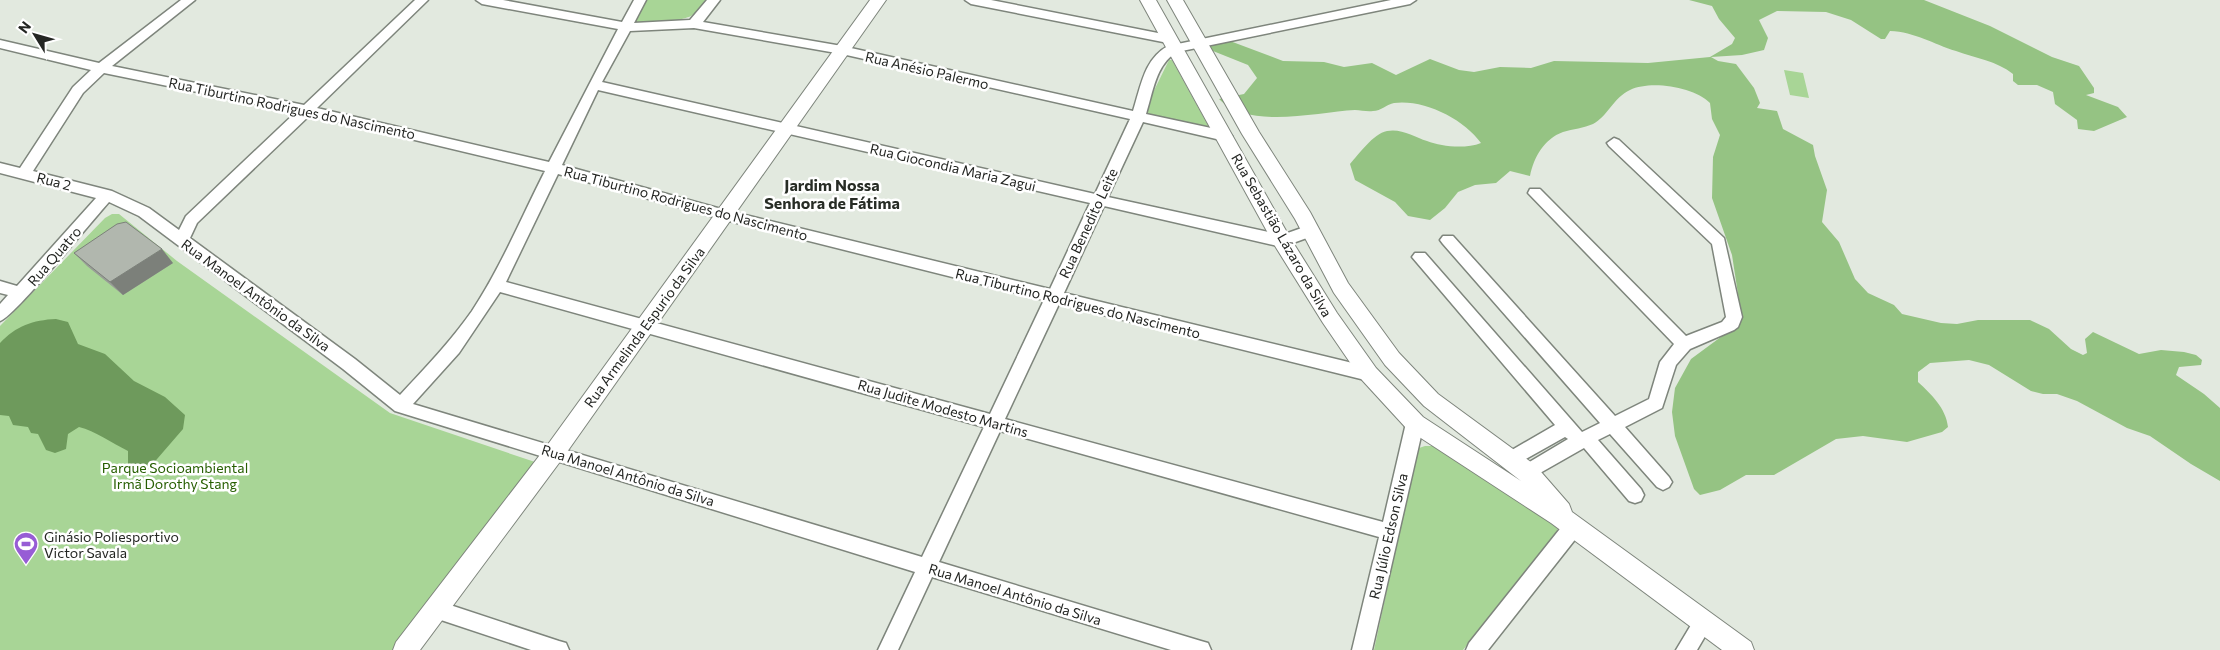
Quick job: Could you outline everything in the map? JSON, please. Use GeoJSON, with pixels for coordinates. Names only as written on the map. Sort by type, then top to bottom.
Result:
{"type":"FeatureCollection","features":[{"type":"Feature","properties":{"kind":"street"},"geometry":{"type":"LineString","coordinates":[[24,174],[78,90],[101,68],[189,0]]}},
{"type":"Feature","properties":{"kind":"street"},"geometry":{"type":"LineString","coordinates":[[180,240],[191,220],[422,0]]}},
{"type":"Feature","properties":{"kind":"street","name":"Rua Anésio Palermo"},"geometry":{"type":"LineString","coordinates":[[482,0],[627,27],[694,24],[842,50],[1225,136]]}},
{"type":"Feature","properties":{"kind":"street"},"geometry":{"type":"LineString","coordinates":[[401,406],[452,348],[477,316],[496,284],[594,85],[640,0]]}},
{"type":"Feature","properties":{"kind":"street"},"geometry":{"type":"LineString","coordinates":[[694,24],[714,0]]}},
{"type":"Feature","properties":{"kind":"street","name":"Rua Armelinda Espurio da Silva"},"geometry":{"type":"LineString","coordinates":[[405,650],[554,453],[878,0]]}},
{"type":"Feature","properties":{"kind":"street"},"geometry":{"type":"LineString","coordinates":[[971,0],[1173,48]]}},
{"type":"Feature","properties":{"kind":"street","name":"Rua Sebastião Lázaro da Silva"},"geometry":{"type":"LineString","coordinates":[[1148,0],[1282,241],[1330,318],[1369,374],[1415,423],[1566,521],[1635,574],[1704,621],[1742,650]]}},
{"type":"Feature","properties":{"kind":"street","name":"Rua Sebastião Lázaro da Silva"},"geometry":{"type":"LineString","coordinates":[[1175,0],[1251,134],[1303,217],[1341,288],[1392,359],[1431,400],[1519,466],[1566,521]]}},
{"type":"Feature","properties":{"kind":"street","name":"Rua Benedito Leite"},"geometry":{"type":"LineString","coordinates":[[888,650],[1138,118],[1155,64],[1173,48],[1202,46],[1410,0]]}},
{"type":"Feature","properties":{"kind":"street","name":"Rua Tiburtino Rodrigues do Nascimento"},"geometry":{"type":"LineString","coordinates":[[0,44],[101,68],[308,110],[553,168],[725,215],[1369,374]]}},
{"type":"Feature","properties":{"kind":"street","name":"Rua Giocondia Maria Zagui"},"geometry":{"type":"LineString","coordinates":[[594,85],[1282,241]]}},
{"type":"Feature","properties":{"kind":"street"},"geometry":{"type":"LineString","coordinates":[[1519,466],[1584,439],[1656,403],[1668,362],[1684,344],[1728,326],[1734,317],[1719,242],[1614,143]]}},
{"type":"Feature","properties":{"kind":"street","name":"Rua 2"},"geometry":{"type":"LineString","coordinates":[[0,168],[108,195]]}},
{"type":"Feature","properties":{"kind":"street"},"geometry":{"type":"LineString","coordinates":[[1535,194],[1684,344]]}},
{"type":"Feature","properties":{"kind":"street","name":"Rua Manoel Antônio da Silva"},"geometry":{"type":"LineString","coordinates":[[108,195],[144,212],[349,364],[401,406],[926,568],[1201,650]]}},
{"type":"Feature","properties":{"kind":"street","name":"Rua Quatro"},"geometry":{"type":"LineString","coordinates":[[0,315],[22,293],[108,195]]}},
{"type":"Feature","properties":{"kind":"street"},"geometry":{"type":"LineString","coordinates":[[1282,241],[1310,232]]}},
{"type":"Feature","properties":{"kind":"street"},"geometry":{"type":"LineString","coordinates":[[1448,240],[1663,482]]}},
{"type":"Feature","properties":{"kind":"street"},"geometry":{"type":"LineString","coordinates":[[1420,257],[1567,427],[1584,439],[1635,495]]}},
{"type":"Feature","properties":{"kind":"street","name":"Rua Judite Modesto Martins"},"geometry":{"type":"LineString","coordinates":[[496,284],[1390,532]]}},
{"type":"Feature","properties":{"kind":"street"},"geometry":{"type":"LineString","coordinates":[[0,287],[22,293]]}},
{"type":"Feature","properties":{"kind":"street","name":"Rua Júlio Edson Silva"},"geometry":{"type":"LineString","coordinates":[[1362,650],[1415,423]]}},
{"type":"Feature","properties":{"kind":"street"},"geometry":{"type":"LineString","coordinates":[[1519,466],[1567,427]]}},
{"type":"Feature","properties":{"kind":"street"},"geometry":{"type":"LineString","coordinates":[[1476,650],[1566,521]]}},
{"type":"Feature","properties":{"kind":"street"},"geometry":{"type":"LineString","coordinates":[[435,609],[559,650]]}},
{"type":"Feature","properties":{"kind":"street"},"geometry":{"type":"LineString","coordinates":[[1686,650],[1704,621]]}},
{"type":"Feature","properties":{"kind":"green space"},"geometry":{"type":"Polygon","coordinates":[[[643,0],[710,0],[691,16],[670,22],[652,24],[632,20],[643,0]]]}},
{"type":"Feature","properties":{"kind":"green space"},"geometry":{"type":"Polygon","coordinates":[[[1169,60],[1172,60],[1210,129],[1143,113],[1169,60]]]}},
{"type":"Feature","properties":{"kind":"green space"},"geometry":{"type":"Polygon","coordinates":[[[1784,70],[1803,73],[1809,98],[1790,95],[1784,70]]]}},
{"type":"Feature","properties":{"kind":"green space","name":"Parque Socioambiental Irmã Dorothy Stang"},"geometry":{"type":"Polygon","coordinates":[[[112,214],[119,214],[177,261],[390,413],[535,462],[395,650],[0,650],[0,326],[105,218],[112,214]]]}},
{"type":"Feature","properties":{"kind":"green space"},"geometry":{"type":"Polygon","coordinates":[[[1433,446],[1554,522],[1557,526],[1557,534],[1463,650],[1374,650],[1416,455],[1419,448],[1433,446]]]}},
{"type":"Feature","properties":{"kind":"shaded area"},"geometry":{"type":"Polygon","coordinates":[[[1689,0],[1924,0],[1990,26],[2052,57],[2079,66],[2094,88],[2094,93],[2086,95],[2118,107],[2127,117],[2094,131],[2078,129],[2077,120],[2055,104],[2053,92],[2037,85],[2018,85],[2013,81],[2013,74],[2000,66],[1908,34],[1890,31],[1885,39],[1881,39],[1851,20],[1826,12],[1777,11],[1759,20],[1768,38],[1764,50],[1742,55],[1711,57],[1718,61],[1736,64],[1754,88],[1760,103],[1757,108],[1777,111],[1783,129],[1813,145],[1827,190],[1822,222],[1839,242],[1855,279],[1868,293],[1894,305],[1902,314],[1941,323],[1957,324],[1978,320],[2030,320],[2049,329],[2071,349],[2083,355],[2087,353],[2085,339],[2093,332],[2139,354],[2161,350],[2196,355],[2202,360],[2201,365],[2179,367],[2176,375],[2204,394],[2220,408],[2220,481],[2150,436],[2127,428],[2077,401],[2057,394],[2043,394],[2031,391],[1989,365],[1969,360],[1930,363],[1918,372],[1918,382],[1933,397],[1947,420],[1948,427],[1942,432],[1907,442],[1863,436],[1836,439],[1774,475],[1746,475],[1720,490],[1700,495],[1694,489],[1675,436],[1672,412],[1675,388],[1691,359],[1733,328],[1740,307],[1732,255],[1712,198],[1713,157],[1720,135],[1712,119],[1710,103],[1694,93],[1672,87],[1649,86],[1630,90],[1619,97],[1598,121],[1586,127],[1563,132],[1550,139],[1537,156],[1530,176],[1510,171],[1496,183],[1475,185],[1458,192],[1445,208],[1430,220],[1408,216],[1395,202],[1355,180],[1350,164],[1372,140],[1382,133],[1392,130],[1447,146],[1461,147],[1481,143],[1464,126],[1442,112],[1418,104],[1406,103],[1394,103],[1379,110],[1355,110],[1303,116],[1265,117],[1247,114],[1232,108],[1219,99],[1244,94],[1257,78],[1248,65],[1208,49],[1205,44],[1222,38],[1283,61],[1324,62],[1344,67],[1372,63],[1396,75],[1430,59],[1459,70],[1474,72],[1500,67],[1531,68],[1554,61],[1648,63],[1710,57],[1732,44],[1735,38],[1719,19],[1712,6],[1689,0]]]}},
{"type":"Feature","properties":{"kind":"shaded area"},"geometry":{"type":"Polygon","coordinates":[[[56,319],[68,322],[78,344],[105,354],[134,381],[165,397],[185,415],[183,429],[151,466],[141,470],[131,468],[128,463],[128,451],[97,434],[79,427],[68,434],[66,449],[55,453],[46,450],[38,434],[31,433],[28,427],[13,425],[9,416],[0,415],[0,343],[12,332],[25,325],[56,319]]]}},
{"type":"Feature","properties":{"kind":"building"},"geometry":{"type":"Polygon","coordinates":[[[126,222],[162,249],[110,282],[74,253],[117,224],[126,222]]]}},
{"type":"Feature","properties":{"kind":"place","name":"Ginásio Poliesportivo Victor Savala"},"geometry":{"type":"Point","coordinates":[26,565]}},
{"type":"Feature","properties":{"kind":"district","name":"Jardim Nossa Senhora de Fátima"},"geometry":{"type":"Point","coordinates":[832,193]}}]}
